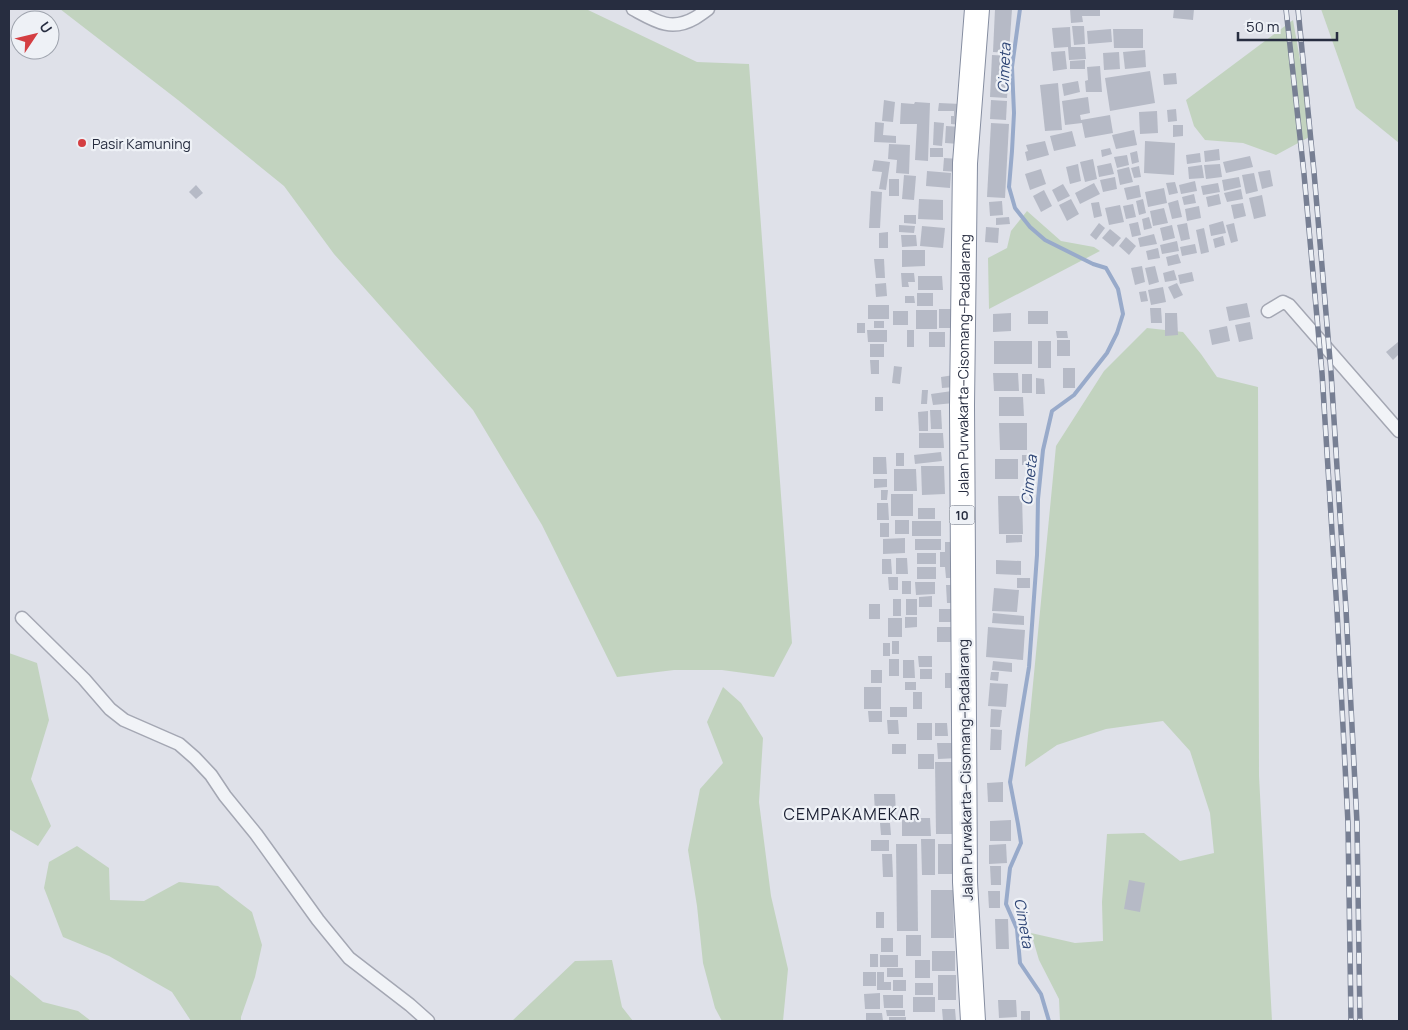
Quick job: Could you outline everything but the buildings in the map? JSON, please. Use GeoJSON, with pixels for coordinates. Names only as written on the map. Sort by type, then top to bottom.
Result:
{"type":"FeatureCollection","features":[{"type":"Feature","properties":{"kind":"highway","name":"Jalan Purwakarta–Cisomang–Padalarang"},"geometry":{"type":"LineString","coordinates":[[973,1021],[965,864],[962,406],[965,163],[977,9]]}},
{"type":"Feature","properties":{"kind":"street"},"geometry":{"type":"LineString","coordinates":[[633,9],[670,26],[680,25],[696,18],[708,9]]}},
{"type":"Feature","properties":{"kind":"street"},"geometry":{"type":"LineString","coordinates":[[1268,311],[1283,302],[1289,305],[1399,430]]}},
{"type":"Feature","properties":{"kind":"street"},"geometry":{"type":"LineString","coordinates":[[22,618],[84,679],[110,709],[124,720],[179,744],[195,758],[256,834],[318,920],[350,958],[428,1021]]}},
{"type":"Feature","properties":{"kind":"green space"},"geometry":{"type":"Polygon","coordinates":[[[60,9],[586,9],[697,62],[749,64],[792,643],[774,677],[722,670],[674,670],[617,677],[542,525],[473,410],[334,254],[284,186],[178,100],[60,9]]]}},
{"type":"Feature","properties":{"kind":"green space"},"geometry":{"type":"Polygon","coordinates":[[[1321,9],[1399,9],[1399,143],[1356,108],[1321,9]]]}},
{"type":"Feature","properties":{"kind":"green space"},"geometry":{"type":"Polygon","coordinates":[[[1293,20],[1313,135],[1276,155],[1243,143],[1205,140],[1194,126],[1186,100],[1293,20]]]}},
{"type":"Feature","properties":{"kind":"green space"},"geometry":{"type":"Polygon","coordinates":[[[1027,211],[1061,241],[1094,247],[1100,251],[989,309],[988,258],[1007,248],[1011,231],[1027,211]]]}},
{"type":"Feature","properties":{"kind":"green space"},"geometry":{"type":"Polygon","coordinates":[[[1147,328],[1183,332],[1217,377],[1258,387],[1259,776],[1272,1021],[1060,1021],[1059,999],[1039,960],[1031,933],[1075,943],[1103,941],[1102,902],[1107,834],[1144,833],[1180,861],[1214,853],[1210,813],[1190,751],[1163,721],[1106,729],[1057,745],[1025,767],[1056,446],[1104,371],[1147,328]]]}},
{"type":"Feature","properties":{"kind":"green space"},"geometry":{"type":"Polygon","coordinates":[[[9,653],[37,663],[49,720],[31,779],[51,826],[38,846],[9,829],[9,653]]]}},
{"type":"Feature","properties":{"kind":"green space"},"geometry":{"type":"Polygon","coordinates":[[[723,687],[741,703],[763,738],[759,802],[771,896],[788,969],[783,1021],[722,1021],[715,1008],[703,963],[697,906],[688,850],[700,789],[723,763],[707,722],[723,687]]]}},
{"type":"Feature","properties":{"kind":"green space"},"geometry":{"type":"Polygon","coordinates":[[[77,846],[109,868],[110,900],[144,901],[179,882],[218,886],[252,912],[262,945],[255,977],[241,1021],[191,1021],[172,992],[109,956],[63,937],[44,888],[49,862],[77,846]]]}},
{"type":"Feature","properties":{"kind":"green space"},"geometry":{"type":"Polygon","coordinates":[[[612,960],[622,1007],[633,1021],[512,1021],[575,961],[612,960]]]}},
{"type":"Feature","properties":{"kind":"green space"},"geometry":{"type":"Polygon","coordinates":[[[9,974],[43,1002],[78,1011],[91,1021],[9,1021],[9,974]]]}},
{"type":"Feature","properties":{"kind":"waterway","name":"Cimeta"},"geometry":{"type":"LineString","coordinates":[[1020,9],[1012,67],[1014,113],[1009,187],[1015,208],[1030,227],[1045,240],[1093,264],[1106,268],[1118,289],[1123,314],[1117,333],[1107,353],[1074,395],[1052,411],[1043,450],[1038,499],[1037,555],[1029,667],[1010,782],[1021,843],[1010,868],[1006,904],[1017,929],[1020,963],[1041,994],[1049,1021]]}},
{"type":"Feature","properties":{"kind":"railway"},"geometry":{"type":"LineString","coordinates":[[1286,9],[1304,174],[1322,373],[1348,823],[1351,1021]]}},
{"type":"Feature","properties":{"kind":"railway"},"geometry":{"type":"LineString","coordinates":[[1298,9],[1331,372],[1346,610],[1357,823],[1360,1021]]}},
{"type":"Feature","properties":{"kind":"place","name":"Pasir Kamuning"},"geometry":{"type":"Point","coordinates":[82,143]}},
{"type":"Feature","properties":{"kind":"district","name":"CEMPAKAMEKAR"},"geometry":{"type":"Point","coordinates":[852,814]}}]}
